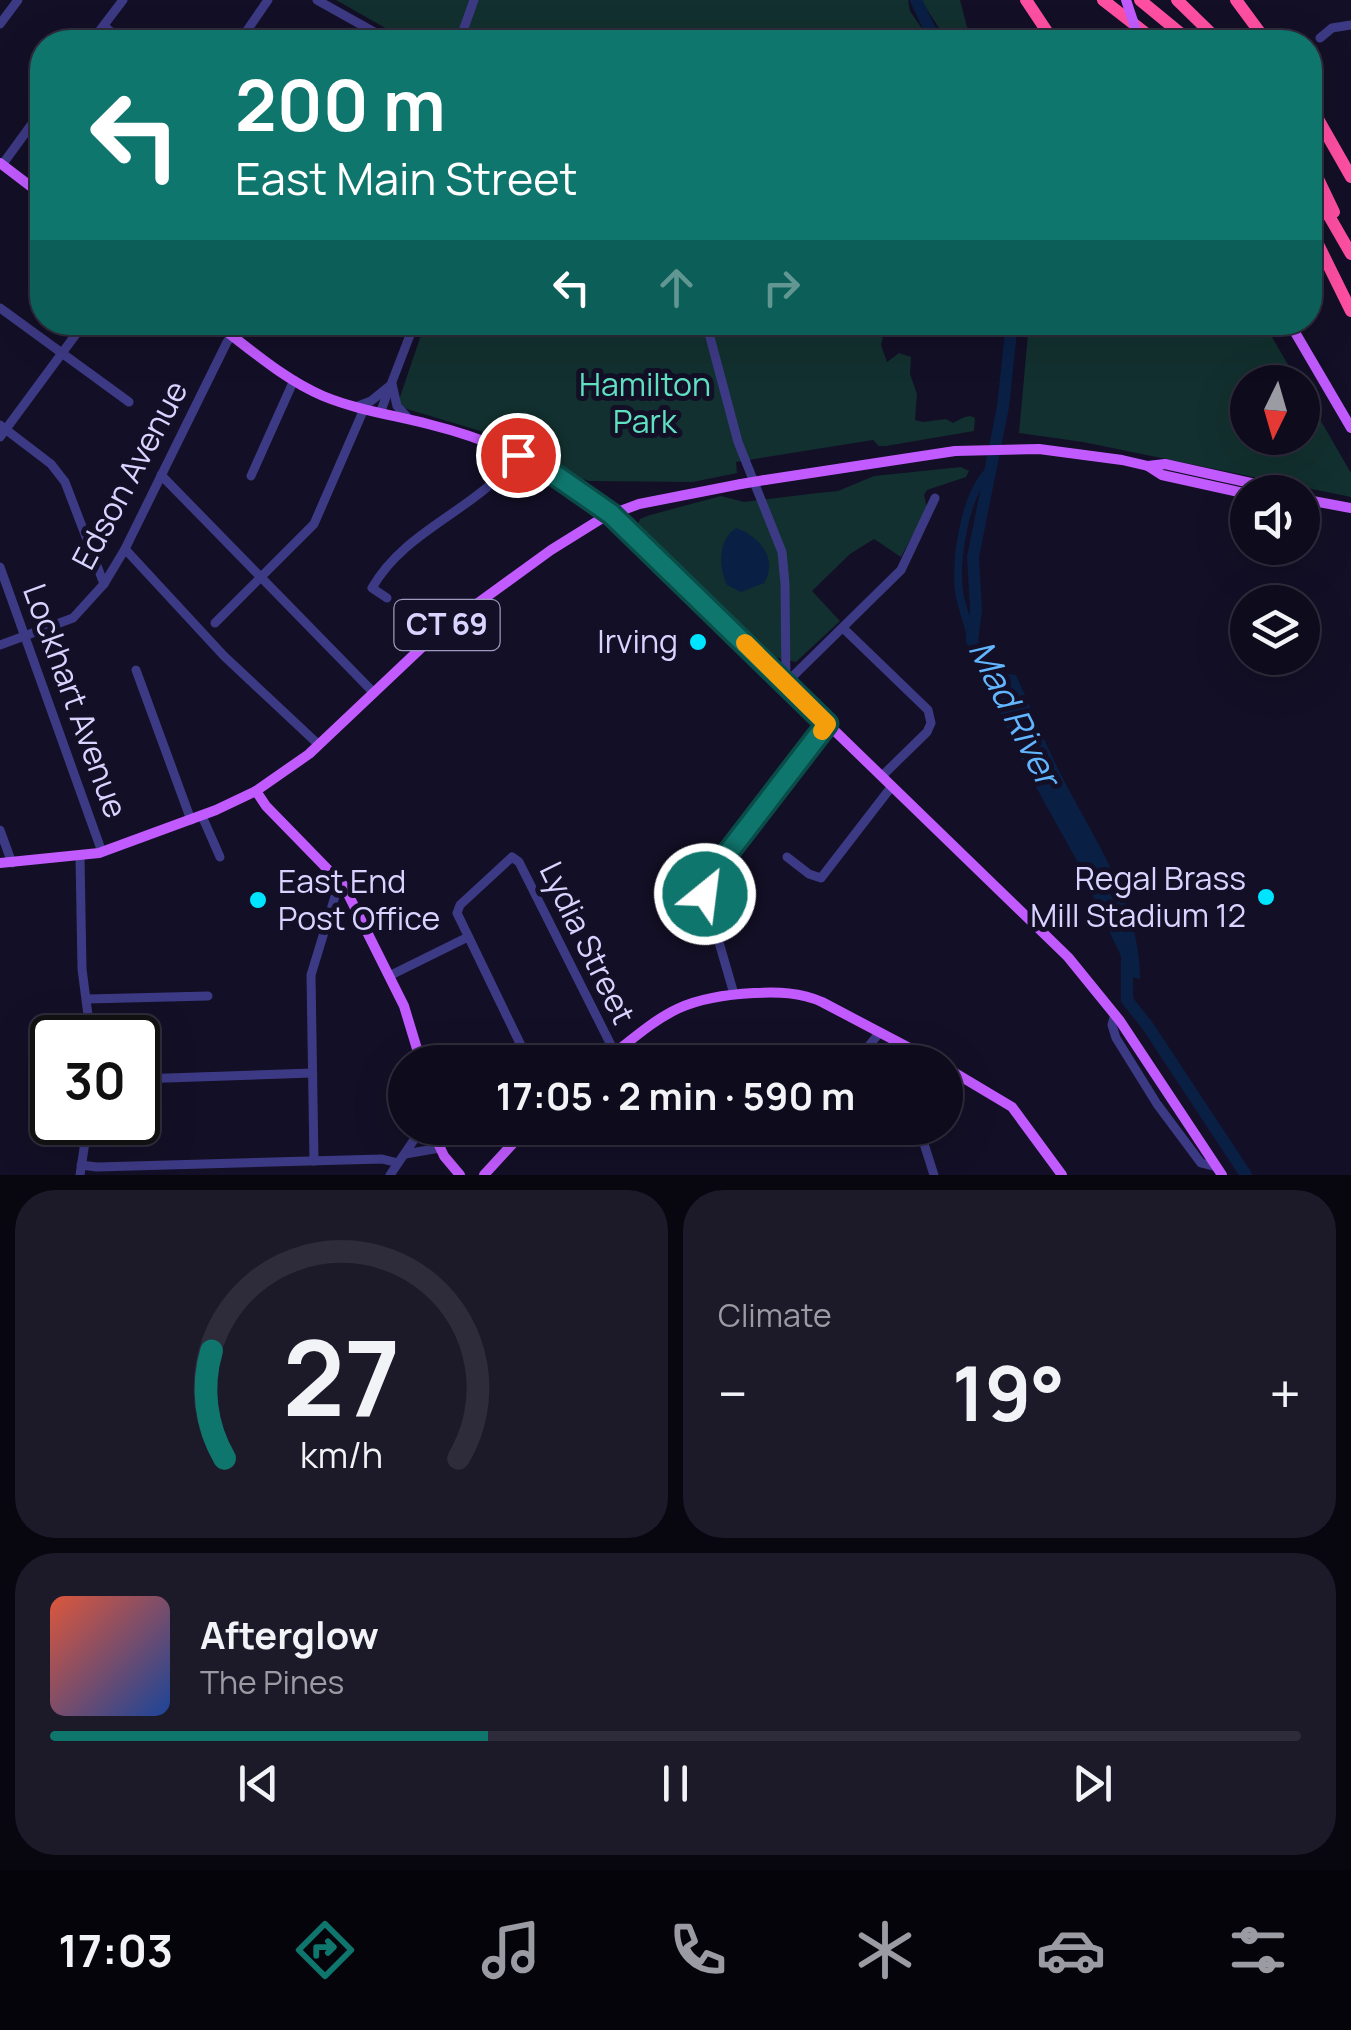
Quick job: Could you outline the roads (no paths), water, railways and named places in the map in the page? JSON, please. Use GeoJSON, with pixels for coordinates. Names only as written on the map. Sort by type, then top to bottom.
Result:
{"type":"FeatureCollection","features":[{"type":"Feature","properties":{"kind":"highway"},"geometry":{"type":"LineString","coordinates":[[1026,0],[1046,30]]}},
{"type":"Feature","properties":{"kind":"highway"},"geometry":{"type":"LineString","coordinates":[[1104,0],[1142,30]]}},
{"type":"Feature","properties":{"kind":"highway"},"geometry":{"type":"LineString","coordinates":[[1140,0],[1176,30]]}},
{"type":"Feature","properties":{"kind":"highway"},"geometry":{"type":"LineString","coordinates":[[1178,0],[1208,30]]}},
{"type":"Feature","properties":{"kind":"highway"},"geometry":{"type":"LineString","coordinates":[[1236,0],[1259,30]]}},
{"type":"Feature","properties":{"kind":"highway"},"geometry":{"type":"LineString","coordinates":[[1322,126],[1351,177]]}},
{"type":"Feature","properties":{"kind":"highway"},"geometry":{"type":"LineString","coordinates":[[1322,184],[1331,200],[1335,224]]}},
{"type":"Feature","properties":{"kind":"highway"},"geometry":{"type":"LineString","coordinates":[[1322,203],[1351,254]]}},
{"type":"Feature","properties":{"kind":"highway"},"geometry":{"type":"LineString","coordinates":[[1322,252],[1351,311]]}},
{"type":"Feature","properties":{"kind":"main road"},"geometry":{"type":"LineString","coordinates":[[1126,0],[1136,30]]}},
{"type":"Feature","properties":{"kind":"main road"},"geometry":{"type":"LineString","coordinates":[[1,164],[30,185]]}},
{"type":"Feature","properties":{"kind":"main road"},"geometry":{"type":"LineString","coordinates":[[1297,335],[1351,428]]}},
{"type":"Feature","properties":{"kind":"main road"},"geometry":{"type":"LineString","coordinates":[[232,336],[323,396],[478,438],[558,477],[611,514],[1052,940],[1115,1014],[1219,1171]]}},
{"type":"Feature","properties":{"kind":"main road","name":"CT 69"},"geometry":{"type":"LineString","coordinates":[[6,863],[102,852],[256,792],[320,745],[438,632],[476,603],[546,553],[611,514],[659,498],[1005,449],[1066,451],[1148,466],[1161,464],[1230,479]]}},
{"type":"Feature","properties":{"kind":"main road","name":"CT 69"},"geometry":{"type":"LineString","coordinates":[[1148,466],[1162,475],[1230,490]]}},
{"type":"Feature","properties":{"kind":"main road"},"geometry":{"type":"LineString","coordinates":[[1320,503],[1348,510]]}},
{"type":"Feature","properties":{"kind":"main road"},"geometry":{"type":"LineString","coordinates":[[256,792],[340,880],[389,976],[416,1045]]}},
{"type":"Feature","properties":{"kind":"main road"},"geometry":{"type":"LineString","coordinates":[[625,1045],[677,1007],[734,994],[804,995],[903,1045]]}},
{"type":"Feature","properties":{"kind":"main road"},"geometry":{"type":"LineString","coordinates":[[963,1078],[1008,1104],[1062,1175]]}},
{"type":"Feature","properties":{"kind":"main road"},"geometry":{"type":"LineString","coordinates":[[439,1145],[460,1175]]}},
{"type":"Feature","properties":{"kind":"main road"},"geometry":{"type":"LineString","coordinates":[[484,1175],[511,1145]]}},
{"type":"Feature","properties":{"kind":"street"},"geometry":{"type":"LineString","coordinates":[[0,24],[18,0]]}},
{"type":"Feature","properties":{"kind":"street"},"geometry":{"type":"LineString","coordinates":[[101,30],[123,0]]}},
{"type":"Feature","properties":{"kind":"street"},"geometry":{"type":"LineString","coordinates":[[247,30],[268,0]]}},
{"type":"Feature","properties":{"kind":"street"},"geometry":{"type":"LineString","coordinates":[[317,0],[361,30]]}},
{"type":"Feature","properties":{"kind":"street"},"geometry":{"type":"LineString","coordinates":[[464,30],[474,0]]}},
{"type":"Feature","properties":{"kind":"street"},"geometry":{"type":"LineString","coordinates":[[1322,36],[1332,28],[1351,25]]}},
{"type":"Feature","properties":{"kind":"street"},"geometry":{"type":"LineString","coordinates":[[104,26],[109,30]]}},
{"type":"Feature","properties":{"kind":"street"},"geometry":{"type":"LineString","coordinates":[[1,164],[30,126]]}},
{"type":"Feature","properties":{"kind":"street"},"geometry":{"type":"LineString","coordinates":[[0,308],[30,330]]}},
{"type":"Feature","properties":{"kind":"street"},"geometry":{"type":"LineString","coordinates":[[36,335],[129,402]]}},
{"type":"Feature","properties":{"kind":"street"},"geometry":{"type":"LineString","coordinates":[[76,335],[2,430],[52,464],[65,482],[104,584]]}},
{"type":"Feature","properties":{"kind":"street"},"geometry":{"type":"LineString","coordinates":[[380,413],[409,335]]}},
{"type":"Feature","properties":{"kind":"street"},"geometry":{"type":"LineString","coordinates":[[709,335],[738,442],[782,552],[786,584],[786,683]]}},
{"type":"Feature","properties":{"kind":"street","name":"Edson Avenue"},"geometry":{"type":"LineString","coordinates":[[0,645],[73,618],[104,584],[232,336]]}},
{"type":"Feature","properties":{"kind":"street"},"geometry":{"type":"LineString","coordinates":[[252,476],[294,380]]}},
{"type":"Feature","properties":{"kind":"street"},"geometry":{"type":"LineString","coordinates":[[215,623],[314,524],[360,408],[392,384]]}},
{"type":"Feature","properties":{"kind":"street"},"geometry":{"type":"LineString","coordinates":[[392,384],[398,406],[410,420]]}},
{"type":"Feature","properties":{"kind":"street"},"geometry":{"type":"LineString","coordinates":[[387,598],[372,588],[392,559],[503,475],[518,455]]}},
{"type":"Feature","properties":{"kind":"street"},"geometry":{"type":"LineString","coordinates":[[161,475],[374,693]]}},
{"type":"Feature","properties":{"kind":"street"},"geometry":{"type":"LineString","coordinates":[[786,683],[904,566],[935,498]]}},
{"type":"Feature","properties":{"kind":"street"},"geometry":{"type":"LineString","coordinates":[[125,549],[224,656],[320,745]]}},
{"type":"Feature","properties":{"kind":"street","name":"Lockhart Avenue"},"geometry":{"type":"LineString","coordinates":[[0,567],[102,852]]}},
{"type":"Feature","properties":{"kind":"street"},"geometry":{"type":"LineString","coordinates":[[843,628],[928,710],[928,732],[882,776]]}},
{"type":"Feature","properties":{"kind":"street"},"geometry":{"type":"LineString","coordinates":[[136,670],[190,820]]}},
{"type":"Feature","properties":{"kind":"street"},"geometry":{"type":"LineString","coordinates":[[734,994],[705,894],[707,880],[827,724]]}},
{"type":"Feature","properties":{"kind":"street"},"geometry":{"type":"LineString","coordinates":[[788,857],[809,874],[821,878],[892,786]]}},
{"type":"Feature","properties":{"kind":"street"},"geometry":{"type":"LineString","coordinates":[[202,816],[220,857]]}},
{"type":"Feature","properties":{"kind":"street"},"geometry":{"type":"LineString","coordinates":[[0,830],[6,863]]}},
{"type":"Feature","properties":{"kind":"street"},"geometry":{"type":"LineString","coordinates":[[80,857],[82,969],[90,1015]]}},
{"type":"Feature","properties":{"kind":"street","name":"Lydia Street"},"geometry":{"type":"LineString","coordinates":[[468,936],[456,911],[513,857],[611,1045]]}},
{"type":"Feature","properties":{"kind":"street"},"geometry":{"type":"LineString","coordinates":[[314,1161],[311,975],[340,880]]}},
{"type":"Feature","properties":{"kind":"street"},"geometry":{"type":"LineString","coordinates":[[389,976],[468,936],[522,1045]]}},
{"type":"Feature","properties":{"kind":"street"},"geometry":{"type":"LineString","coordinates":[[88,998],[208,996]]}},
{"type":"Feature","properties":{"kind":"street"},"geometry":{"type":"LineString","coordinates":[[870,1045],[880,1032]]}},
{"type":"Feature","properties":{"kind":"street"},"geometry":{"type":"LineString","coordinates":[[160,1078],[312,1073]]}},
{"type":"Feature","properties":{"kind":"street"},"geometry":{"type":"LineString","coordinates":[[85,1145],[81,1170],[402,1158],[440,1148]]}},
{"type":"Feature","properties":{"kind":"street"},"geometry":{"type":"LineString","coordinates":[[390,1175],[407,1145]]}},
{"type":"Feature","properties":{"kind":"street"},"geometry":{"type":"LineString","coordinates":[[924,1145],[934,1175]]}},
{"type":"Feature","properties":{"kind":"water"},"geometry":{"type":"Polygon","coordinates":[[[736,528],[759,543],[769,565],[764,583],[741,592],[727,585],[721,562],[726,539],[736,528]]]}},
{"type":"Feature","properties":{"kind":"water"},"geometry":{"type":"Polygon","coordinates":[[[999,673],[1016,675],[1060,773],[1113,873],[1133,925],[1140,979],[1124,975],[1124,963],[1076,859],[1027,771],[989,689],[991,678],[999,673]]]}},
{"type":"Feature","properties":{"kind":"waterway","name":"Mad River"},"geometry":{"type":"LineString","coordinates":[[916,0],[931,30]]}},
{"type":"Feature","properties":{"kind":"waterway","name":"Mad River"},"geometry":{"type":"LineString","coordinates":[[995,690],[972,641],[976,610],[973,557],[1003,407],[1011,335]]}},
{"type":"Feature","properties":{"kind":"waterway"},"geometry":{"type":"LineString","coordinates":[[971,638],[959,592],[960,545],[974,494],[990,470]]}},
{"type":"Feature","properties":{"kind":"waterway","name":"Mad River"},"geometry":{"type":"LineString","coordinates":[[1127,960],[1127,1000],[1246,1175]]}},
{"type":"Feature","properties":{"kind":"place","name":"Irving"},"geometry":{"type":"Point","coordinates":[698,642]}},
{"type":"Feature","properties":{"kind":"place","name":"Regal Brass Mill Stadium 12"},"geometry":{"type":"Point","coordinates":[1266,897]}},
{"type":"Feature","properties":{"kind":"place","name":"East End Post Office"},"geometry":{"type":"Point","coordinates":[258,900]}},
{"type":"Feature","properties":{"kind":"park label","name":"Hamilton Park"},"geometry":{"type":"Point","coordinates":[645,404]}}]}
